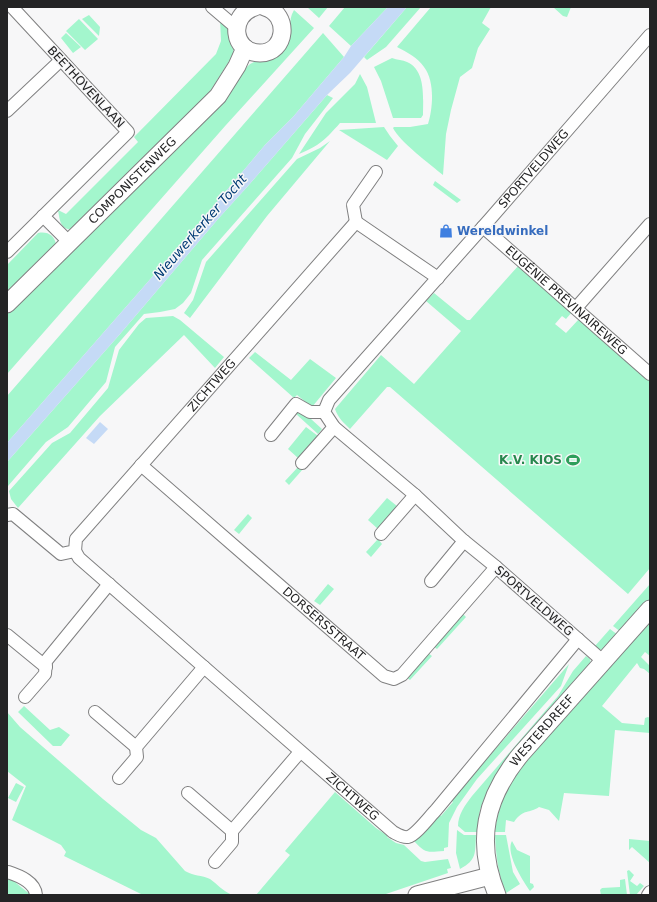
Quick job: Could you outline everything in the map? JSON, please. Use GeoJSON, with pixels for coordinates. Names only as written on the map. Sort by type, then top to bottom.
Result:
{"type":"FeatureCollection","features":[{"type":"Feature","properties":{"kind":"main road"},"geometry":{"type":"LineString","coordinates":[[262,8],[279,16],[283,30],[282,37],[273,49],[259,53],[252,52],[240,43],[236,29],[238,22],[245,12],[262,8]]}},
{"type":"Feature","properties":{"kind":"main road","name":"COMPONISTENWEG"},"geometry":{"type":"LineString","coordinates":[[7,304],[218,96],[237,66],[245,48]]}},
{"type":"Feature","properties":{"kind":"main road","name":"WESTERDREEF"},"geometry":{"type":"LineString","coordinates":[[497,895],[490,876],[485,848],[487,826],[492,802],[499,786],[521,754],[650,609]]}},
{"type":"Feature","properties":{"kind":"main road"},"geometry":{"type":"LineString","coordinates":[[417,895],[490,876]]}},
{"type":"Feature","properties":{"kind":"street","name":"BEETHOVENLAAN"},"geometry":{"type":"LineString","coordinates":[[7,252],[128,132],[12,7]]}},
{"type":"Feature","properties":{"kind":"street"},"geometry":{"type":"LineString","coordinates":[[212,7],[232,24],[238,22]]}},
{"type":"Feature","properties":{"kind":"street","name":"SPORTVELDWEG"},"geometry":{"type":"LineString","coordinates":[[604,662],[496,567],[464,541],[415,495],[334,427],[324,412],[329,400],[483,227],[650,35]]}},
{"type":"Feature","properties":{"kind":"street"},"geometry":{"type":"LineString","coordinates":[[7,111],[61,60]]}},
{"type":"Feature","properties":{"kind":"street"},"geometry":{"type":"LineString","coordinates":[[376,172],[353,205],[356,222],[438,278]]}},
{"type":"Feature","properties":{"kind":"street"},"geometry":{"type":"LineString","coordinates":[[43,216],[69,242]]}},
{"type":"Feature","properties":{"kind":"street","name":"ZICHTWEG"},"geometry":{"type":"LineString","coordinates":[[356,222],[76,539],[75,551],[79,558],[300,752],[399,836],[408,837],[414,834],[436,810],[578,640]]}},
{"type":"Feature","properties":{"kind":"street"},"geometry":{"type":"LineString","coordinates":[[576,308],[650,224]]}},
{"type":"Feature","properties":{"kind":"street","name":"EUGÉNIE PRÉVINAIREWEG"},"geometry":{"type":"LineString","coordinates":[[483,227],[650,374]]}},
{"type":"Feature","properties":{"kind":"street"},"geometry":{"type":"LineString","coordinates":[[271,436],[296,404],[310,412],[324,412]]}},
{"type":"Feature","properties":{"kind":"street"},"geometry":{"type":"LineString","coordinates":[[302,463],[334,427]]}},
{"type":"Feature","properties":{"kind":"street","name":"DORSERSSTRAAT"},"geometry":{"type":"LineString","coordinates":[[141,465],[384,676],[394,678],[402,675],[496,567]]}},
{"type":"Feature","properties":{"kind":"street"},"geometry":{"type":"LineString","coordinates":[[381,534],[415,495]]}},
{"type":"Feature","properties":{"kind":"street"},"geometry":{"type":"LineString","coordinates":[[7,515],[13,514],[61,554],[75,551]]}},
{"type":"Feature","properties":{"kind":"street"},"geometry":{"type":"LineString","coordinates":[[431,581],[464,541]]}},
{"type":"Feature","properties":{"kind":"street"},"geometry":{"type":"LineString","coordinates":[[25,697],[45,674],[46,661],[109,584]]}},
{"type":"Feature","properties":{"kind":"street"},"geometry":{"type":"LineString","coordinates":[[7,635],[46,667]]}},
{"type":"Feature","properties":{"kind":"street"},"geometry":{"type":"LineString","coordinates":[[136,747],[204,667]]}},
{"type":"Feature","properties":{"kind":"street"},"geometry":{"type":"LineString","coordinates":[[95,712],[136,747],[137,757],[119,778]]}},
{"type":"Feature","properties":{"kind":"street"},"geometry":{"type":"LineString","coordinates":[[215,862],[232,842],[232,831],[300,752]]}},
{"type":"Feature","properties":{"kind":"street"},"geometry":{"type":"LineString","coordinates":[[188,793],[232,831]]}},
{"type":"Feature","properties":{"kind":"street"},"geometry":{"type":"LineString","coordinates":[[7,873],[8,872],[25,878],[33,886],[36,895]]}},
{"type":"Feature","properties":{"kind":"green space"},"geometry":{"type":"Polygon","coordinates":[[[307,7],[328,7],[319,18],[307,7]]]}},
{"type":"Feature","properties":{"kind":"green space"},"geometry":{"type":"Polygon","coordinates":[[[345,7],[388,7],[351,46],[329,26],[345,7]]]}},
{"type":"Feature","properties":{"kind":"green space"},"geometry":{"type":"Polygon","coordinates":[[[407,7],[421,7],[386,47],[367,60],[364,57],[407,7]]]}},
{"type":"Feature","properties":{"kind":"green space"},"geometry":{"type":"Polygon","coordinates":[[[431,7],[491,7],[482,23],[490,29],[478,48],[472,68],[460,77],[446,134],[443,175],[408,146],[393,128],[428,124],[432,95],[428,73],[422,64],[415,58],[397,47],[431,7]]]}},
{"type":"Feature","properties":{"kind":"green space"},"geometry":{"type":"Polygon","coordinates":[[[553,7],[571,7],[567,17],[563,16],[553,7]]]}},
{"type":"Feature","properties":{"kind":"green space"},"geometry":{"type":"Polygon","coordinates":[[[294,10],[314,28],[226,125],[7,374],[7,265],[38,233],[45,233],[53,237],[56,245],[250,64],[287,45],[290,36],[291,18],[294,10]]]}},
{"type":"Feature","properties":{"kind":"green space"},"geometry":{"type":"Polygon","coordinates":[[[89,15],[100,27],[99,36],[82,19],[89,15]]]}},
{"type":"Feature","properties":{"kind":"green space"},"geometry":{"type":"Polygon","coordinates":[[[79,19],[98,39],[85,50],[66,31],[79,19]]]}},
{"type":"Feature","properties":{"kind":"green space"},"geometry":{"type":"Polygon","coordinates":[[[220,19],[230,28],[234,44],[233,55],[205,99],[73,230],[65,228],[61,224],[58,210],[66,214],[138,142],[134,137],[216,54],[221,41],[220,19]]]}},
{"type":"Feature","properties":{"kind":"green space"},"geometry":{"type":"Polygon","coordinates":[[[66,33],[81,47],[73,53],[61,38],[66,33]]]}},
{"type":"Feature","properties":{"kind":"green space"},"geometry":{"type":"Polygon","coordinates":[[[323,33],[344,57],[293,117],[265,145],[195,228],[7,443],[7,396],[323,33]]]}},
{"type":"Feature","properties":{"kind":"green space"},"geometry":{"type":"Polygon","coordinates":[[[392,58],[407,62],[418,71],[423,93],[423,115],[421,118],[393,118],[381,81],[374,67],[392,58]]]}},
{"type":"Feature","properties":{"kind":"green space"},"geometry":{"type":"Polygon","coordinates":[[[360,74],[367,87],[376,123],[340,123],[322,142],[299,154],[326,113],[355,84],[360,74]]]}},
{"type":"Feature","properties":{"kind":"green space"},"geometry":{"type":"Polygon","coordinates":[[[327,95],[333,98],[305,134],[292,158],[202,260],[191,293],[183,303],[175,309],[144,314],[115,347],[106,382],[68,427],[46,442],[7,486],[7,462],[327,95]]]}},
{"type":"Feature","properties":{"kind":"green space"},"geometry":{"type":"Polygon","coordinates":[[[384,127],[398,146],[387,160],[339,130],[384,127]]]}},
{"type":"Feature","properties":{"kind":"green space"},"geometry":{"type":"Polygon","coordinates":[[[330,141],[267,216],[190,318],[184,313],[193,300],[206,262],[297,159],[320,148],[330,141]]]}},
{"type":"Feature","properties":{"kind":"green space"},"geometry":{"type":"Polygon","coordinates":[[[435,181],[461,200],[457,203],[433,185],[435,181]]]}},
{"type":"Feature","properties":{"kind":"green space"},"geometry":{"type":"Polygon","coordinates":[[[519,265],[572,312],[566,319],[562,316],[555,324],[566,333],[579,319],[650,380],[650,568],[628,594],[390,387],[387,387],[350,429],[339,418],[335,409],[381,355],[414,384],[461,331],[426,301],[434,293],[467,320],[470,320],[519,265]]]}},
{"type":"Feature","properties":{"kind":"green space"},"geometry":{"type":"Polygon","coordinates":[[[173,316],[180,320],[224,357],[215,368],[184,335],[100,416],[18,508],[11,499],[9,491],[52,443],[70,433],[108,388],[119,350],[139,324],[146,318],[173,316]]]}},
{"type":"Feature","properties":{"kind":"green space"},"geometry":{"type":"Polygon","coordinates":[[[255,352],[291,380],[310,359],[336,378],[312,407],[297,395],[294,398],[249,358],[255,352]]]}},
{"type":"Feature","properties":{"kind":"green space"},"geometry":{"type":"Polygon","coordinates":[[[300,409],[322,429],[318,434],[296,414],[300,409]]]}},
{"type":"Feature","properties":{"kind":"green space"},"geometry":{"type":"Polygon","coordinates":[[[306,427],[318,436],[298,458],[288,449],[306,427]]]}},
{"type":"Feature","properties":{"kind":"green space"},"geometry":{"type":"Polygon","coordinates":[[[299,466],[303,469],[289,485],[285,481],[299,466]]]}},
{"type":"Feature","properties":{"kind":"green space"},"geometry":{"type":"Polygon","coordinates":[[[387,498],[397,506],[378,529],[368,520],[387,498]]]}},
{"type":"Feature","properties":{"kind":"green space"},"geometry":{"type":"Polygon","coordinates":[[[248,514],[252,518],[239,534],[234,530],[248,514]]]}},
{"type":"Feature","properties":{"kind":"green space"},"geometry":{"type":"Polygon","coordinates":[[[378,539],[382,544],[371,557],[366,552],[378,539]]]}},
{"type":"Feature","properties":{"kind":"green space"},"geometry":{"type":"Polygon","coordinates":[[[328,584],[334,589],[320,605],[314,601],[328,584]]]}},
{"type":"Feature","properties":{"kind":"green space"},"geometry":{"type":"Polygon","coordinates":[[[650,584],[650,599],[621,632],[613,626],[650,584]]]}},
{"type":"Feature","properties":{"kind":"green space"},"geometry":{"type":"Polygon","coordinates":[[[463,614],[466,617],[437,649],[434,647],[463,614]]]}},
{"type":"Feature","properties":{"kind":"green space"},"geometry":{"type":"Polygon","coordinates":[[[650,617],[650,656],[645,652],[641,657],[650,666],[650,674],[644,669],[640,668],[637,663],[602,706],[622,723],[644,725],[645,718],[650,718],[650,733],[615,730],[609,796],[564,793],[559,821],[549,810],[539,807],[524,813],[514,822],[506,820],[505,832],[495,832],[496,822],[503,799],[520,769],[650,617]]]}},
{"type":"Feature","properties":{"kind":"green space"},"geometry":{"type":"Polygon","coordinates":[[[610,629],[618,635],[604,649],[599,650],[595,646],[610,629]]]}},
{"type":"Feature","properties":{"kind":"green space"},"geometry":{"type":"Polygon","coordinates":[[[428,653],[432,656],[410,680],[407,678],[428,653]]]}},
{"type":"Feature","properties":{"kind":"green space"},"geometry":{"type":"Polygon","coordinates":[[[586,656],[590,659],[591,665],[496,776],[480,810],[477,832],[465,832],[458,826],[462,810],[472,796],[558,696],[573,671],[586,656]]]}},
{"type":"Feature","properties":{"kind":"green space"},"geometry":{"type":"Polygon","coordinates":[[[569,664],[561,686],[477,779],[457,807],[449,823],[448,847],[444,848],[444,851],[434,852],[421,848],[414,841],[438,814],[441,816],[453,802],[450,799],[473,775],[569,664]]]}},
{"type":"Feature","properties":{"kind":"green space"},"geometry":{"type":"Polygon","coordinates":[[[24,706],[50,730],[59,727],[70,735],[61,746],[53,746],[18,712],[24,706]]]}},
{"type":"Feature","properties":{"kind":"green space"},"geometry":{"type":"Polygon","coordinates":[[[7,712],[20,727],[103,799],[141,830],[156,838],[185,871],[210,879],[232,895],[143,895],[64,856],[66,852],[61,845],[12,820],[26,786],[7,771],[7,712]]]}},
{"type":"Feature","properties":{"kind":"green space"},"geometry":{"type":"Polygon","coordinates":[[[16,783],[24,787],[16,802],[8,798],[16,783]]]}},
{"type":"Feature","properties":{"kind":"green space"},"geometry":{"type":"Polygon","coordinates":[[[335,792],[376,828],[388,836],[387,837],[396,843],[404,845],[421,861],[425,862],[448,859],[451,868],[447,869],[448,873],[383,895],[256,895],[290,855],[285,851],[335,792]]]}},
{"type":"Feature","properties":{"kind":"green space"},"geometry":{"type":"Polygon","coordinates":[[[457,830],[464,835],[476,835],[474,855],[466,866],[460,869],[456,853],[457,830]]]}},
{"type":"Feature","properties":{"kind":"green space"},"geometry":{"type":"Polygon","coordinates":[[[495,835],[506,835],[513,872],[520,884],[506,893],[498,865],[495,835]]]}},
{"type":"Feature","properties":{"kind":"green space"},"geometry":{"type":"Polygon","coordinates":[[[629,839],[650,841],[650,863],[632,847],[629,850],[629,839]]]}},
{"type":"Feature","properties":{"kind":"green space"},"geometry":{"type":"Polygon","coordinates":[[[512,841],[517,850],[530,856],[530,883],[533,884],[534,887],[530,891],[519,874],[513,859],[510,846],[512,841]]]}},
{"type":"Feature","properties":{"kind":"green space"},"geometry":{"type":"Polygon","coordinates":[[[629,870],[634,875],[630,881],[637,886],[640,883],[644,886],[636,895],[630,895],[627,871],[629,870]]]}},
{"type":"Feature","properties":{"kind":"green space"},"geometry":{"type":"Polygon","coordinates":[[[7,878],[17,881],[16,883],[31,895],[7,895],[7,878]]]}},
{"type":"Feature","properties":{"kind":"green space"},"geometry":{"type":"Polygon","coordinates":[[[625,879],[627,895],[601,895],[600,890],[602,888],[620,887],[620,880],[625,879]]]}},
{"type":"Feature","properties":{"kind":"water","name":"Nieuwerkerker Tocht"},"geometry":{"type":"Polygon","coordinates":[[[388,7],[407,7],[350,73],[327,95],[7,462],[7,443],[195,228],[265,145],[293,117],[344,57],[351,46],[388,7]]]}},
{"type":"Feature","properties":{"kind":"water"},"geometry":{"type":"Polygon","coordinates":[[[100,422],[108,429],[94,444],[86,438],[100,422]]]}},
{"type":"Feature","properties":{"kind":"place","name":"Wereldwinkel"},"geometry":{"type":"Point","coordinates":[446,231]}},
{"type":"Feature","properties":{"kind":"place","name":"K.V. KIOS"},"geometry":{"type":"Point","coordinates":[573,460]}}]}
